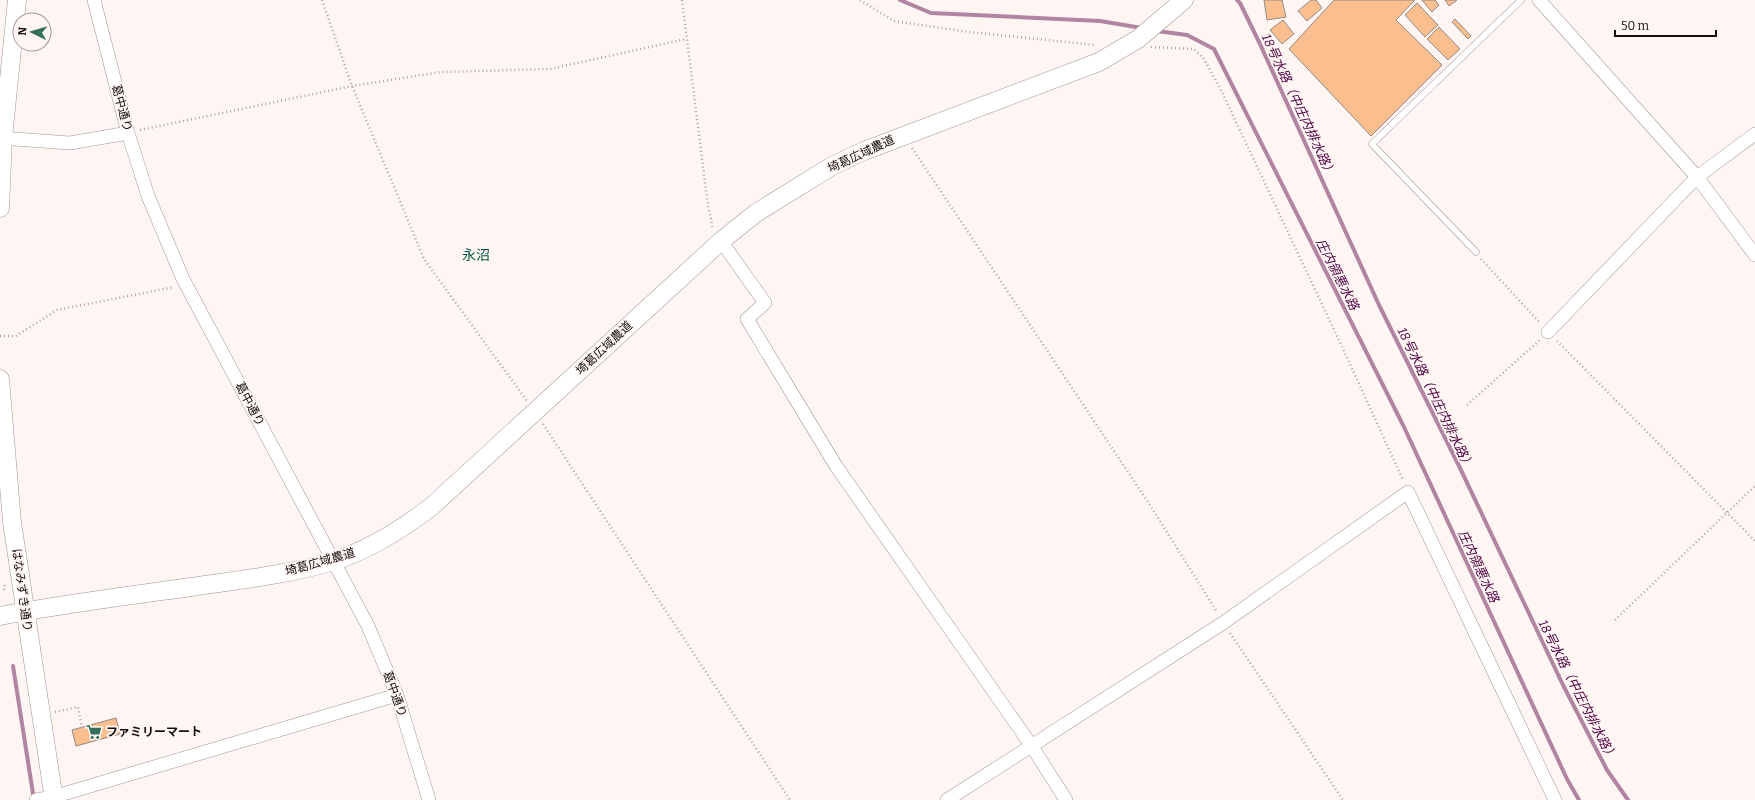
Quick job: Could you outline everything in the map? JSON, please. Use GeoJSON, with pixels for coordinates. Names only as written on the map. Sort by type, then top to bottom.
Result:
{"type":"FeatureCollection","features":[{"type":"Feature","properties":{"kind":"street"},"geometry":{"type":"LineString","coordinates":[[0,208],[2,138],[17,0]]}},
{"type":"Feature","properties":{"kind":"street","name":"葛中通り"},"geometry":{"type":"LineString","coordinates":[[94,0],[128,133],[148,196],[185,282],[368,626],[397,695],[429,800]]}},
{"type":"Feature","properties":{"kind":"street","name":"埼葛広域農道"},"geometry":{"type":"LineString","coordinates":[[0,616],[24,611],[281,573],[334,561],[361,550],[410,523],[431,507],[721,241],[756,212],[832,166],[864,151],[904,134],[1112,56],[1134,41],[1184,0]]}},
{"type":"Feature","properties":{"kind":"street"},"geometry":{"type":"LineString","coordinates":[[1539,0],[1697,177],[1755,255]]}},
{"type":"Feature","properties":{"kind":"street"},"geometry":{"type":"LineString","coordinates":[[2,138],[70,143],[128,133]]}},
{"type":"Feature","properties":{"kind":"street"},"geometry":{"type":"LineString","coordinates":[[1548,332],[1697,177],[1755,134]]}},
{"type":"Feature","properties":{"kind":"street"},"geometry":{"type":"LineString","coordinates":[[721,241],[766,303],[747,319],[836,466],[1031,745],[1066,800]]}},
{"type":"Feature","properties":{"kind":"street","name":"はなみずき通り"},"geometry":{"type":"LineString","coordinates":[[0,379],[9,516],[24,611],[46,799]]}},
{"type":"Feature","properties":{"kind":"street"},"geometry":{"type":"LineString","coordinates":[[947,800],[1223,623],[1408,492],[1555,800]]}},
{"type":"Feature","properties":{"kind":"street"},"geometry":{"type":"LineString","coordinates":[[46,799],[397,695]]}},
{"type":"Feature","properties":{"kind":"lane"},"geometry":{"type":"LineString","coordinates":[[1476,252],[1372,144],[1521,0]]}},
{"type":"Feature","properties":{"kind":"path"},"geometry":{"type":"LineString","coordinates":[[322,0],[352,86],[424,259],[535,412],[790,800]]}},
{"type":"Feature","properties":{"kind":"path"},"geometry":{"type":"LineString","coordinates":[[682,0],[711,227],[721,241]]}},
{"type":"Feature","properties":{"kind":"path"},"geometry":{"type":"LineString","coordinates":[[860,0],[894,21],[969,32],[1106,46],[1112,56]]}},
{"type":"Feature","properties":{"kind":"path"},"geometry":{"type":"LineString","coordinates":[[128,133],[352,86],[441,72],[550,69],[686,39]]}},
{"type":"Feature","properties":{"kind":"path"},"geometry":{"type":"LineString","coordinates":[[1134,41],[1146,47],[1194,49],[1204,59],[1341,343],[1408,492]]}},
{"type":"Feature","properties":{"kind":"path"},"geometry":{"type":"LineString","coordinates":[[904,134],[1148,502],[1223,623],[1343,800]]}},
{"type":"Feature","properties":{"kind":"path"},"geometry":{"type":"LineString","coordinates":[[1476,252],[1548,332],[1755,540]]}},
{"type":"Feature","properties":{"kind":"path"},"geometry":{"type":"LineString","coordinates":[[0,336],[16,336],[57,310],[175,287],[185,282]]}},
{"type":"Feature","properties":{"kind":"path"},"geometry":{"type":"LineString","coordinates":[[1467,405],[1548,332]]}},
{"type":"Feature","properties":{"kind":"path"},"geometry":{"type":"LineString","coordinates":[[1615,620],[1755,486]]}},
{"type":"Feature","properties":{"kind":"path"},"geometry":{"type":"LineString","coordinates":[[54,713],[78,707],[82,728]]}},
{"type":"Feature","properties":{"kind":"building"},"geometry":{"type":"Polygon","coordinates":[[[1264,0],[1282,0],[1286,17],[1267,20],[1264,0]]]}},
{"type":"Feature","properties":{"kind":"building"},"geometry":{"type":"Polygon","coordinates":[[[1311,0],[1316,0],[1322,8],[1307,21],[1298,11],[1311,0]]]}},
{"type":"Feature","properties":{"kind":"building"},"geometry":{"type":"Polygon","coordinates":[[[1334,0],[1415,0],[1396,20],[1442,65],[1371,136],[1289,49],[1334,0]]]}},
{"type":"Feature","properties":{"kind":"building"},"geometry":{"type":"Polygon","coordinates":[[[1422,0],[1435,0],[1439,5],[1432,12],[1422,0]]]}},
{"type":"Feature","properties":{"kind":"building"},"geometry":{"type":"Polygon","coordinates":[[[1445,0],[1457,0],[1449,6],[1445,0]]]}},
{"type":"Feature","properties":{"kind":"building"},"geometry":{"type":"Polygon","coordinates":[[[1417,3],[1438,25],[1425,37],[1405,15],[1417,3]]]}},
{"type":"Feature","properties":{"kind":"building"},"geometry":{"type":"Polygon","coordinates":[[[1455,19],[1471,36],[1468,39],[1452,22],[1455,19]]]}},
{"type":"Feature","properties":{"kind":"building"},"geometry":{"type":"Polygon","coordinates":[[[1283,20],[1294,34],[1282,44],[1270,30],[1283,20]]]}},
{"type":"Feature","properties":{"kind":"building"},"geometry":{"type":"Polygon","coordinates":[[[1439,27],[1460,49],[1448,60],[1427,39],[1439,27]]]}},
{"type":"Feature","properties":{"kind":"building"},"geometry":{"type":"Polygon","coordinates":[[[116,718],[120,734],[76,746],[72,730],[116,718]]]}},
{"type":"Feature","properties":{"kind":"waterway","name":"庄内領悪水路"},"geometry":{"type":"LineString","coordinates":[[900,0],[931,13],[1100,21],[1142,28]]}},
{"type":"Feature","properties":{"kind":"waterway","name":"18号水路（中庄内排水路）"},"geometry":{"type":"LineString","coordinates":[[1237,0],[1240,3],[1260,44],[1379,305],[1460,468],[1563,685],[1607,770],[1628,800]]}},
{"type":"Feature","properties":{"kind":"waterway","name":"庄内領悪水路"},"geometry":{"type":"LineString","coordinates":[[1157,31],[1187,35],[1214,49],[1404,427],[1567,779],[1579,800]]}},
{"type":"Feature","properties":{"kind":"waterway"},"geometry":{"type":"LineString","coordinates":[[13,666],[34,800]]}},
{"type":"Feature","properties":{"kind":"place","name":"ファミリーマート"},"geometry":{"type":"Point","coordinates":[94,732]}},
{"type":"Feature","properties":{"kind":"district","name":"永沼"},"geometry":{"type":"Point","coordinates":[476,255]}}]}
